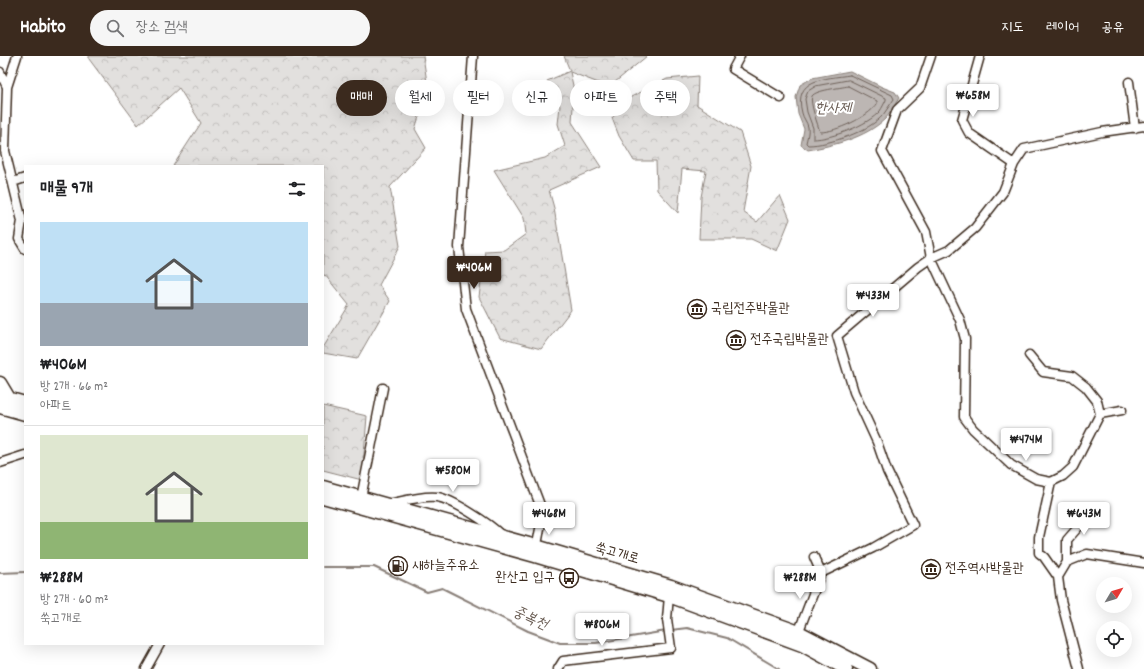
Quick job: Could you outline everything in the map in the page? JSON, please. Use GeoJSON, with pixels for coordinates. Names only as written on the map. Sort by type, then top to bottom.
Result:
{"type":"FeatureCollection","features":[{"type":"Feature","properties":{"kind":"street"},"geometry":{"type":"LineString","coordinates":[[17,56],[7,87],[5,151],[22,221],[19,239],[24,247]]}},
{"type":"Feature","properties":{"kind":"street"},"geometry":{"type":"LineString","coordinates":[[473,56],[459,247],[466,308],[543,513],[536,551]]}},
{"type":"Feature","properties":{"kind":"street"},"geometry":{"type":"LineString","coordinates":[[740,56],[733,69],[781,98]]}},
{"type":"Feature","properties":{"kind":"street"},"geometry":{"type":"LineString","coordinates":[[931,56],[920,88],[897,110],[882,151],[926,232],[931,258],[960,320],[965,338],[964,417],[973,429],[1011,465],[1036,479],[1051,482],[1063,476],[1073,467],[1100,414],[1097,401],[1086,386],[1072,376],[1043,372],[1029,355]]}},
{"type":"Feature","properties":{"kind":"street"},"geometry":{"type":"LineString","coordinates":[[980,56],[962,120],[969,132],[1014,164]]}},
{"type":"Feature","properties":{"kind":"street"},"geometry":{"type":"LineString","coordinates":[[0,72],[7,87]]}},
{"type":"Feature","properties":{"kind":"street"},"geometry":{"type":"LineString","coordinates":[[1129,82],[1135,128]]}},
{"type":"Feature","properties":{"kind":"street"},"geometry":{"type":"LineString","coordinates":[[796,637],[821,573],[873,548],[913,525],[888,472],[877,442],[854,392],[837,336],[918,267],[931,258],[949,250],[975,228],[1003,192],[1014,164],[1024,149],[1102,132],[1144,126]]}},
{"type":"Feature","properties":{"kind":"street"},"geometry":{"type":"LineString","coordinates":[[13,182],[24,178]]}},
{"type":"Feature","properties":{"kind":"street"},"geometry":{"type":"LineString","coordinates":[[0,383],[5,397],[24,403]]}},
{"type":"Feature","properties":{"kind":"street"},"geometry":{"type":"LineString","coordinates":[[361,498],[383,388]]}},
{"type":"Feature","properties":{"kind":"street"},"geometry":{"type":"LineString","coordinates":[[0,407],[24,414]]}},
{"type":"Feature","properties":{"kind":"street"},"geometry":{"type":"LineString","coordinates":[[1100,414],[1122,410]]}},
{"type":"Feature","properties":{"kind":"street"},"geometry":{"type":"LineString","coordinates":[[0,463],[24,455]]}},
{"type":"Feature","properties":{"kind":"street"},"geometry":{"type":"LineString","coordinates":[[1051,482],[1039,537],[1039,553],[1044,557],[1058,577],[1061,600],[1079,669]]}},
{"type":"Feature","properties":{"kind":"street","name":"쑥고개로"},"geometry":{"type":"LineString","coordinates":[[324,487],[505,538],[536,551],[796,637],[802,645],[846,669]]}},
{"type":"Feature","properties":{"kind":"street","name":"쑥고개로"},"geometry":{"type":"LineString","coordinates":[[324,497],[672,586],[870,669]]}},
{"type":"Feature","properties":{"kind":"street"},"geometry":{"type":"LineString","coordinates":[[386,504],[413,498],[438,497],[461,507],[494,528],[505,538]]}},
{"type":"Feature","properties":{"kind":"street"},"geometry":{"type":"LineString","coordinates":[[1058,577],[1066,562],[1067,540],[1081,524],[1105,515]]}},
{"type":"Feature","properties":{"kind":"street"},"geometry":{"type":"LineString","coordinates":[[1066,562],[1086,554],[1144,563]]}},
{"type":"Feature","properties":{"kind":"street"},"geometry":{"type":"LineString","coordinates":[[814,557],[821,573]]}},
{"type":"Feature","properties":{"kind":"street"},"geometry":{"type":"LineString","coordinates":[[558,669],[563,661],[671,648],[666,619],[669,596]]}},
{"type":"Feature","properties":{"kind":"street"},"geometry":{"type":"LineString","coordinates":[[146,669],[159,645]]}},
{"type":"Feature","properties":{"kind":"green space"},"geometry":{"type":"Polygon","coordinates":[[[89,56],[423,56],[427,80],[395,80],[395,116],[419,116],[415,129],[426,148],[390,187],[400,246],[379,285],[390,301],[357,359],[324,353],[324,346],[349,305],[324,276],[324,165],[174,165],[201,123],[179,88],[138,125],[89,59],[89,56]]]}},
{"type":"Feature","properties":{"kind":"green space"},"geometry":{"type":"Polygon","coordinates":[[[564,56],[647,56],[618,80],[591,80],[570,72],[572,80],[570,80],[570,116],[572,116],[572,122],[601,167],[549,190],[554,208],[571,310],[541,349],[500,338],[479,297],[485,251],[504,250],[526,234],[524,218],[494,170],[545,158],[565,146],[558,124],[559,116],[562,116],[562,80],[549,80],[570,71],[564,56]]]}},
{"type":"Feature","properties":{"kind":"green space"},"geometry":{"type":"Polygon","coordinates":[[[698,76],[697,105],[740,132],[751,166],[743,212],[757,222],[780,195],[790,219],[777,251],[751,239],[699,239],[701,197],[706,171],[682,169],[678,213],[657,190],[656,161],[634,161],[619,136],[612,118],[614,116],[632,116],[632,96],[640,92],[640,116],[690,116],[690,80],[665,80],[698,76]]]}},
{"type":"Feature","properties":{"kind":"green space"},"geometry":{"type":"Polygon","coordinates":[[[324,406],[367,416],[362,480],[324,470],[324,406]]]}},
{"type":"Feature","properties":{"kind":"water","name":"한사제"},"geometry":{"type":"Polygon","coordinates":[[[850,71],[895,92],[899,98],[885,119],[877,126],[849,140],[808,150],[801,145],[804,129],[798,114],[796,97],[800,85],[812,78],[850,71]]]}},
{"type":"Feature","properties":{"kind":"waterway","name":"중복천"},"geometry":{"type":"LineString","coordinates":[[324,567],[374,567],[427,592],[442,588],[528,631],[560,643],[596,643],[666,631]]}},
{"type":"Feature","properties":{"kind":"waterway","name":"중복천"},"geometry":{"type":"LineString","coordinates":[[0,573],[24,572]]}},
{"type":"Feature","properties":{"kind":"waterway","name":"중복천"},"geometry":{"type":"LineString","coordinates":[[671,630],[687,628],[727,638],[779,669]]}},
{"type":"Feature","properties":{"kind":"place","name":"국립전주박물관"},"geometry":{"type":"Point","coordinates":[697,309]}},
{"type":"Feature","properties":{"kind":"place","name":"전주국립박물관"},"geometry":{"type":"Point","coordinates":[736,340]}},
{"type":"Feature","properties":{"kind":"place","name":"새하늘주유소"},"geometry":{"type":"Point","coordinates":[398,566]}},
{"type":"Feature","properties":{"kind":"place","name":"전주역사박물관"},"geometry":{"type":"Point","coordinates":[931,569]}},
{"type":"Feature","properties":{"kind":"place","name":"완산고 입구"},"geometry":{"type":"Point","coordinates":[569,578]}}]}
